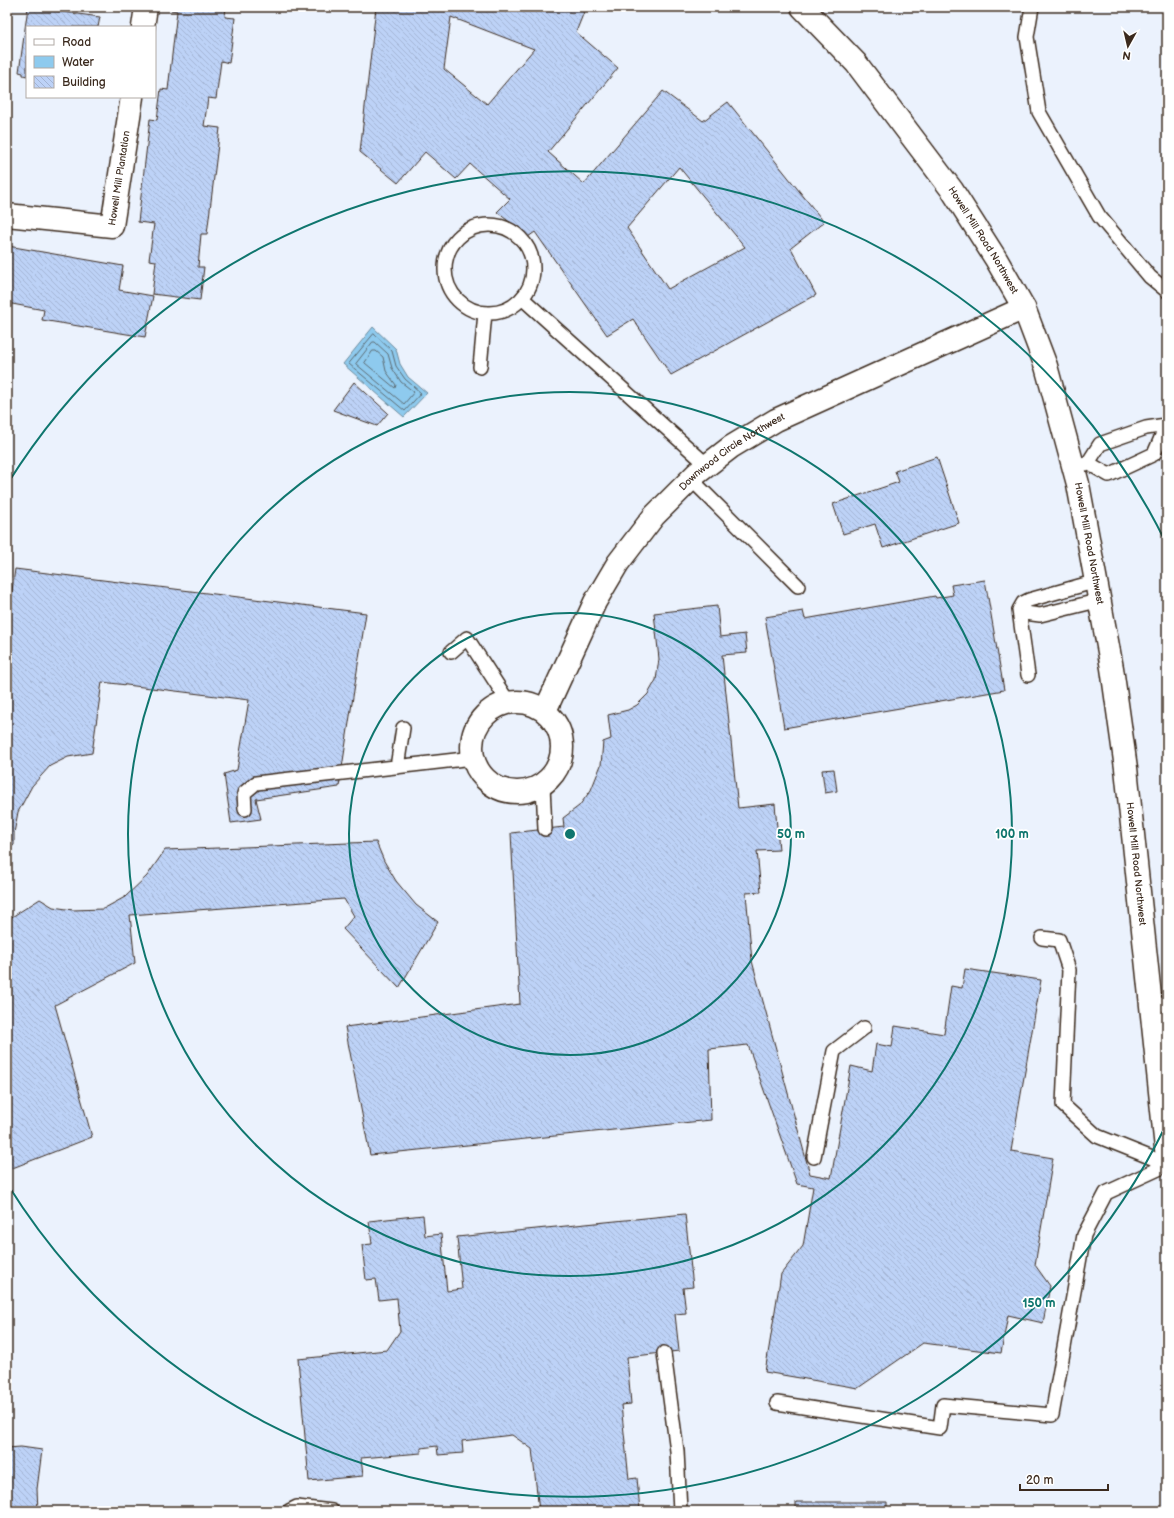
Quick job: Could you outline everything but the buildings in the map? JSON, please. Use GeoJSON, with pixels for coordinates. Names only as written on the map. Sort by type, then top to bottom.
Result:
{"type":"FeatureCollection","features":[{"type":"Feature","properties":{"kind":"street"},"geometry":{"type":"LineString","coordinates":[[143,26],[146,7]]}},
{"type":"Feature","properties":{"kind":"street","name":"Howell Mill Road Northwest"},"geometry":{"type":"LineString","coordinates":[[802,7],[856,63],[952,190],[996,259],[1024,308],[1081,466],[1126,768],[1159,1005],[1167,1158]]}},
{"type":"Feature","properties":{"kind":"street","name":"Howell Mill Plantation"},"geometry":{"type":"LineString","coordinates":[[7,215],[112,226],[132,98]]}},
{"type":"Feature","properties":{"kind":"street","name":"Downwood Circle Northwest"},"geometry":{"type":"LineString","coordinates":[[545,711],[595,602],[618,563],[654,516],[707,465],[731,447],[776,420],[1024,308]]}},
{"type":"Feature","properties":{"kind":"street"},"geometry":{"type":"LineString","coordinates":[[521,702],[534,705],[545,711],[555,721],[561,734],[563,749],[560,764],[553,776],[542,786],[529,792],[514,793],[500,790],[488,782],[478,771],[473,758],[472,743],[475,729],[483,716],[495,708],[509,703],[521,702]]}},
{"type":"Feature","properties":{"kind":"lane"},"geometry":{"type":"LineString","coordinates":[[1032,7],[1027,37],[1039,112],[1099,216],[1150,277],[1167,291]]}},
{"type":"Feature","properties":{"kind":"lane"},"geometry":{"type":"LineString","coordinates":[[493,224],[506,228],[518,235],[527,246],[532,259],[533,273],[530,286],[522,298],[512,307],[499,312],[485,313],[471,310],[459,302],[450,292],[445,279],[444,265],[448,251],[455,239],[466,231],[479,225],[493,224]]}},
{"type":"Feature","properties":{"kind":"lane"},"geometry":{"type":"LineString","coordinates":[[522,298],[707,465]]}},
{"type":"Feature","properties":{"kind":"lane"},"geometry":{"type":"LineString","coordinates":[[480,367],[485,313]]}},
{"type":"Feature","properties":{"kind":"lane"},"geometry":{"type":"LineString","coordinates":[[1167,425],[1154,454],[1109,475],[1081,466],[1100,444],[1146,428],[1167,425]]}},
{"type":"Feature","properties":{"kind":"lane"},"geometry":{"type":"LineString","coordinates":[[691,480],[798,586]]}},
{"type":"Feature","properties":{"kind":"lane"},"geometry":{"type":"LineString","coordinates":[[1018,610],[1025,614],[1040,615],[1099,590]]}},
{"type":"Feature","properties":{"kind":"lane"},"geometry":{"type":"LineString","coordinates":[[1028,675],[1018,610],[1023,603],[1029,600],[1099,590]]}},
{"type":"Feature","properties":{"kind":"lane"},"geometry":{"type":"LineString","coordinates":[[451,652],[467,638],[509,703]]}},
{"type":"Feature","properties":{"kind":"lane"},"geometry":{"type":"LineString","coordinates":[[396,767],[403,728]]}},
{"type":"Feature","properties":{"kind":"lane"},"geometry":{"type":"LineString","coordinates":[[245,809],[244,793],[256,783],[473,758]]}},
{"type":"Feature","properties":{"kind":"lane"},"geometry":{"type":"LineString","coordinates":[[542,786],[545,829]]}},
{"type":"Feature","properties":{"kind":"lane"},"geometry":{"type":"LineString","coordinates":[[1042,938],[1059,940],[1069,970],[1062,1105],[1097,1136],[1167,1165]]}},
{"type":"Feature","properties":{"kind":"lane"},"geometry":{"type":"LineString","coordinates":[[814,1157],[834,1051],[864,1028]]}},
{"type":"Feature","properties":{"kind":"lane"},"geometry":{"type":"LineString","coordinates":[[778,1403],[940,1428],[943,1405],[1052,1415],[1084,1235],[1106,1193],[1167,1165]]}},
{"type":"Feature","properties":{"kind":"lane"},"geometry":{"type":"LineString","coordinates":[[664,1353],[677,1451],[680,1511]]}},
{"type":"Feature","properties":{"kind":"lane"},"geometry":{"type":"LineString","coordinates":[[289,1511],[297,1507],[332,1511]]}},
{"type":"Feature","properties":{"kind":"water"},"geometry":{"type":"Polygon","coordinates":[[[373,327],[396,349],[400,364],[408,377],[427,393],[404,417],[343,364],[373,327]]]}}]}
